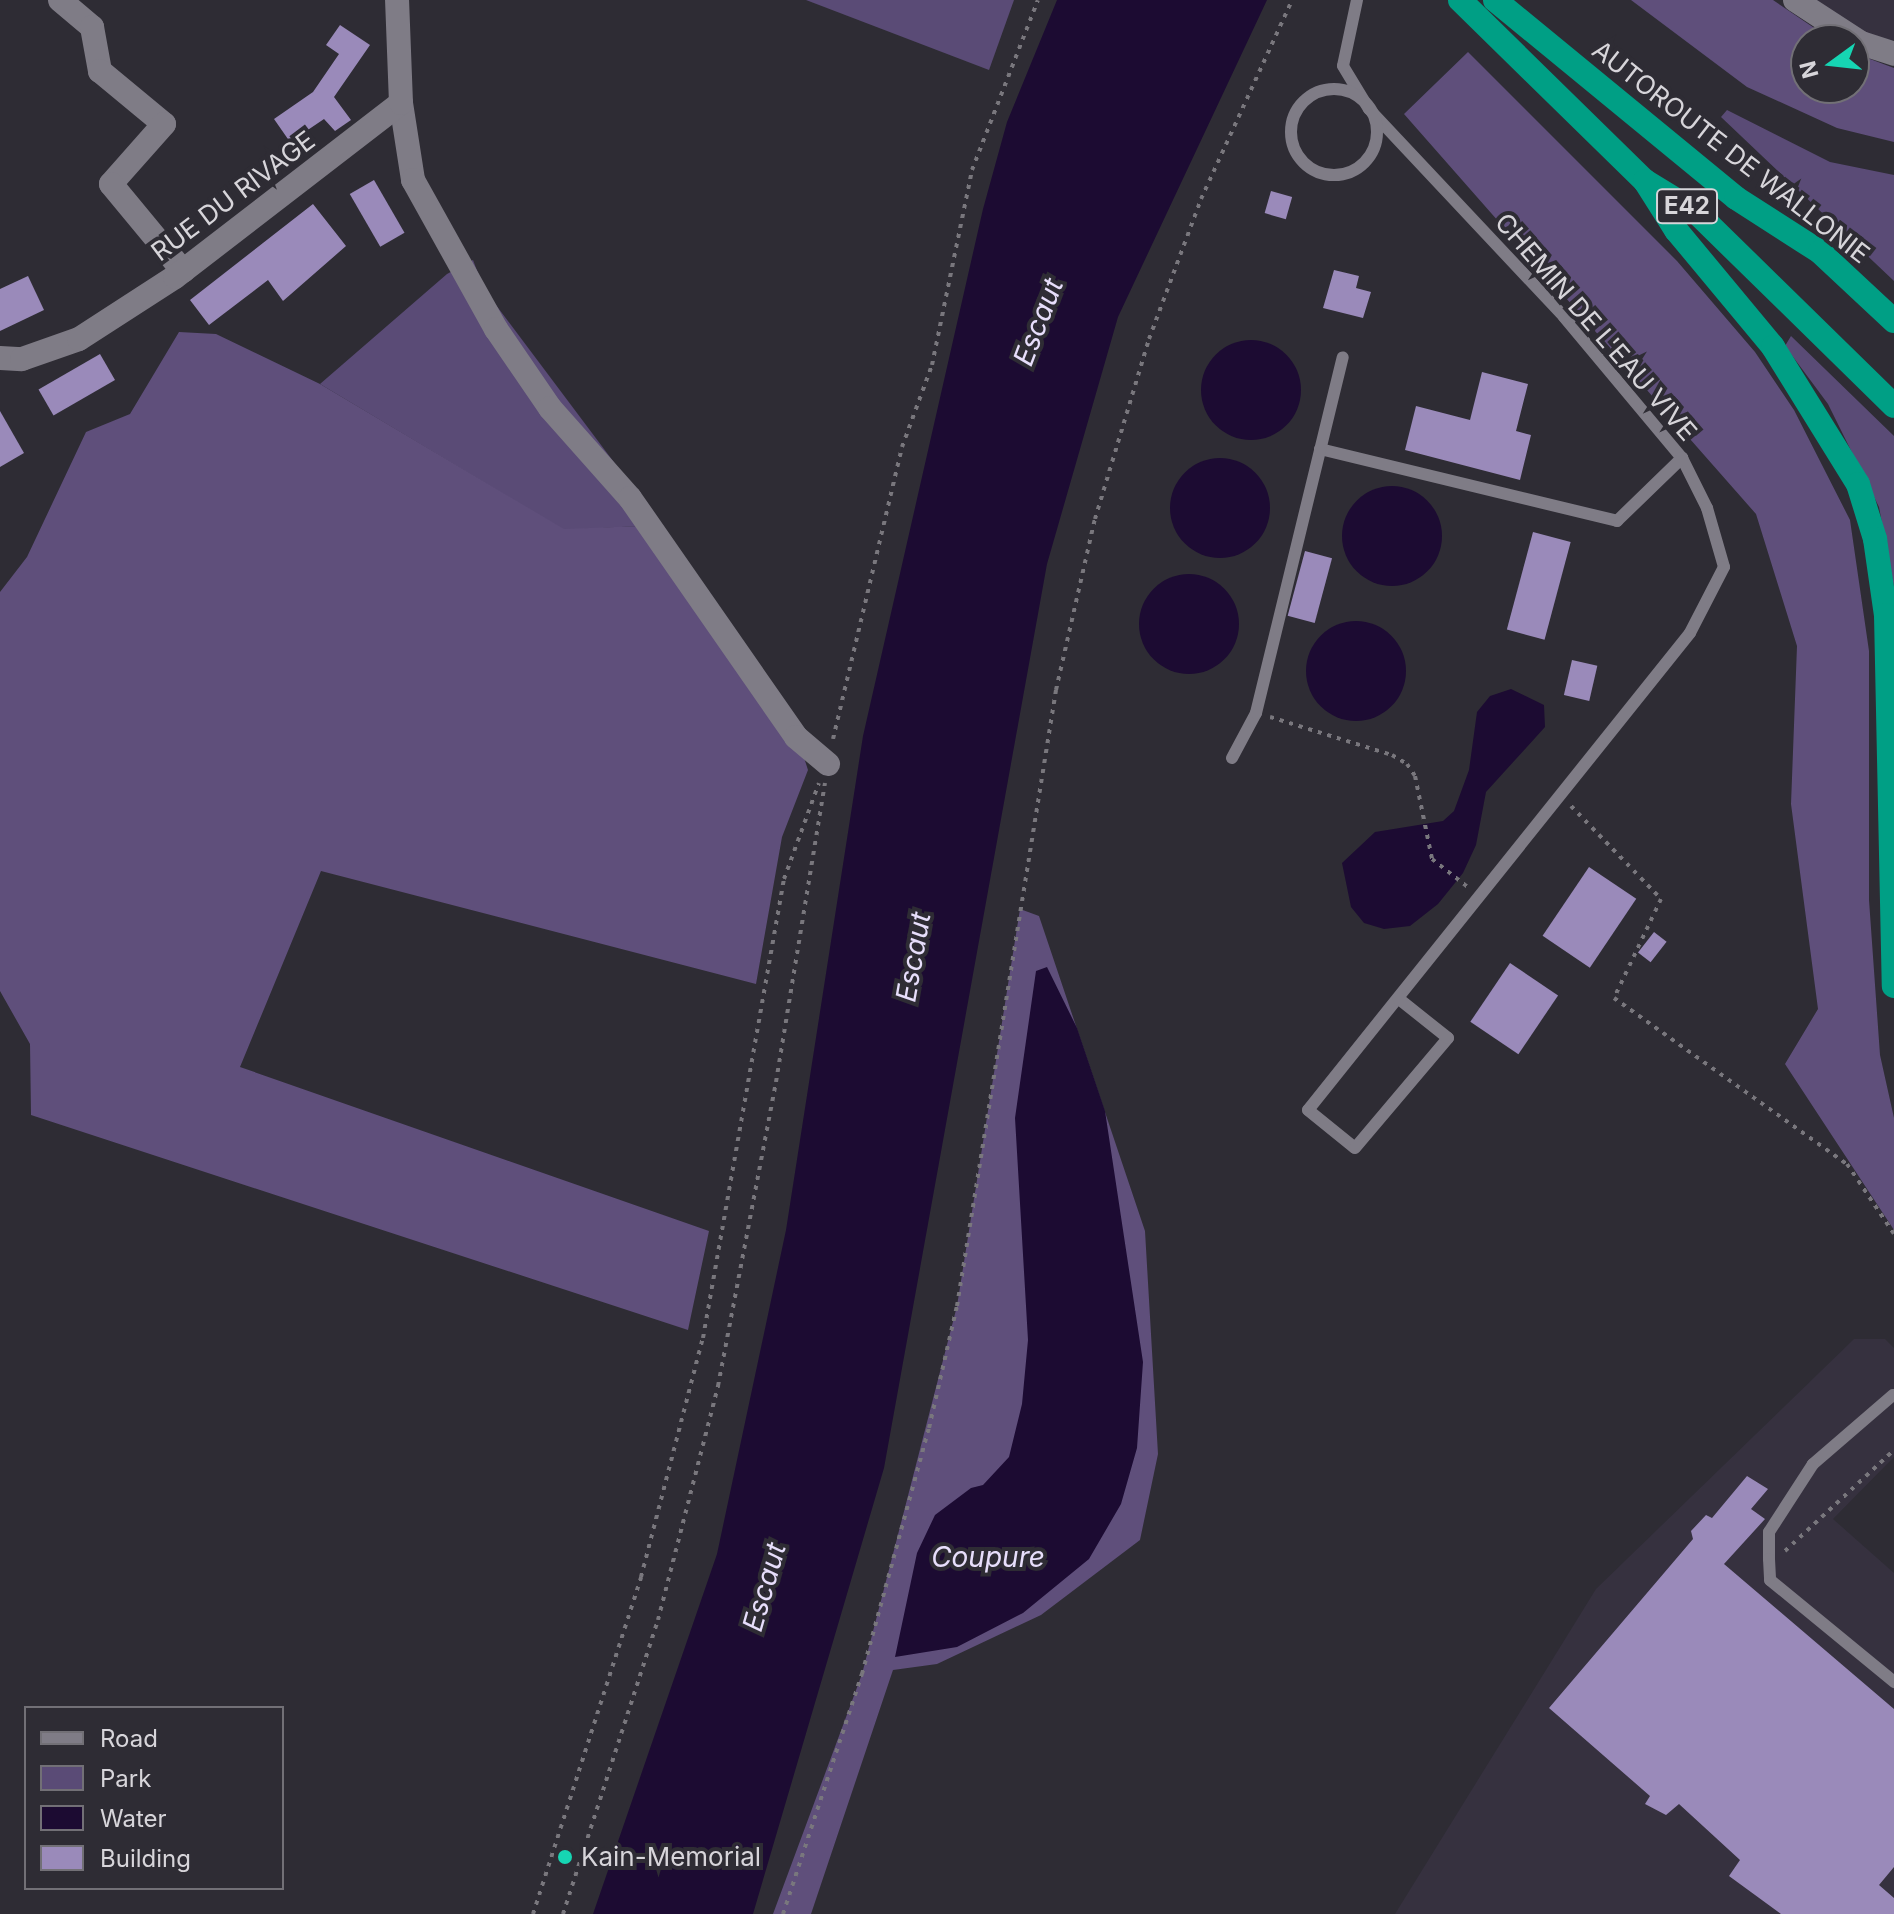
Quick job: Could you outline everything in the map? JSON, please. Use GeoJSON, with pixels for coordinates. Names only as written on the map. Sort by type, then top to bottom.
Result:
{"type":"FeatureCollection","features":[{"type":"Feature","properties":{"kind":"highway","name":"AUTOROUTE DE WALLONIE"},"geometry":{"type":"LineString","coordinates":[[1495,0],[1736,198],[1820,252],[1894,321]]}},
{"type":"Feature","properties":{"kind":"highway","name":"E42"},"geometry":{"type":"LineString","coordinates":[[1466,7],[1645,181],[1696,212],[1894,406]]}},
{"type":"Feature","properties":{"kind":"highway"},"geometry":{"type":"LineString","coordinates":[[1645,181],[1676,230],[1773,347],[1858,484],[1875,539],[1886,615],[1894,986]]}},
{"type":"Feature","properties":{"kind":"street"},"geometry":{"type":"LineString","coordinates":[[60,0],[92,27],[100,71],[164,124],[111,184],[183,271]]}},
{"type":"Feature","properties":{"kind":"street"},"geometry":{"type":"LineString","coordinates":[[397,0],[401,103],[413,180],[496,329],[550,408],[630,498],[796,737],[828,764]]}},
{"type":"Feature","properties":{"kind":"street"},"geometry":{"type":"LineString","coordinates":[[1795,0],[1861,43],[1894,54]]}},
{"type":"Feature","properties":{"kind":"street","name":"RUE DU RIVAGE"},"geometry":{"type":"LineString","coordinates":[[0,358],[22,359],[79,339],[183,271],[401,103]]}},
{"type":"Feature","properties":{"kind":"lane","name":"CHEMIN DE L'EAU VIVE"},"geometry":{"type":"LineString","coordinates":[[1357,0],[1343,66],[1369,109],[1564,317],[1682,458],[1707,508],[1724,567],[1690,633],[1562,797],[1308,1110],[1355,1148],[1448,1038],[1399,999]]}},
{"type":"Feature","properties":{"kind":"lane"},"geometry":{"type":"LineString","coordinates":[[1335,88],[1349,90],[1369,109],[1378,136],[1374,150],[1354,171],[1327,175],[1313,170],[1294,149],[1292,120],[1308,97],[1335,88]]}},
{"type":"Feature","properties":{"kind":"lane"},"geometry":{"type":"LineString","coordinates":[[1232,758],[1256,713],[1343,357]]}},
{"type":"Feature","properties":{"kind":"lane"},"geometry":{"type":"LineString","coordinates":[[1320,449],[1617,521],[1682,458]]}},
{"type":"Feature","properties":{"kind":"lane"},"geometry":{"type":"LineString","coordinates":[[1893,1395],[1813,1464],[1769,1532],[1769,1559],[1770,1580],[1894,1682]]}},
{"type":"Feature","properties":{"kind":"path"},"geometry":{"type":"LineString","coordinates":[[836,725],[902,447],[932,365],[972,170],[1038,0]]}},
{"type":"Feature","properties":{"kind":"path"},"geometry":{"type":"LineString","coordinates":[[783,1914],[876,1626],[943,1367],[1056,690],[1095,519],[1149,339],[1201,199],[1292,0]]}},
{"type":"Feature","properties":{"kind":"path"},"geometry":{"type":"LineString","coordinates":[[1256,713],[1392,755],[1415,776],[1432,859],[1466,886]]}},
{"type":"Feature","properties":{"kind":"path"},"geometry":{"type":"LineString","coordinates":[[533,1914],[641,1577],[703,1338],[784,879],[828,764]]}},
{"type":"Feature","properties":{"kind":"path"},"geometry":{"type":"LineString","coordinates":[[563,1914],[658,1620],[718,1386],[774,1095],[828,764]]}},
{"type":"Feature","properties":{"kind":"path"},"geometry":{"type":"LineString","coordinates":[[1562,797],[1661,899],[1614,998],[1847,1164],[1894,1234]]}},
{"type":"Feature","properties":{"kind":"path"},"geometry":{"type":"LineString","coordinates":[[1769,1559],[1784,1552],[1894,1450]]}},
{"type":"Feature","properties":{"kind":"shaded area"},"geometry":{"type":"Polygon","coordinates":[[[1631,0],[1773,0],[1808,24],[1790,24],[1790,104],[1870,104],[1870,59],[1894,68],[1894,142],[1837,128],[1747,87],[1631,0]]]}},
{"type":"Feature","properties":{"kind":"shaded area"},"geometry":{"type":"Polygon","coordinates":[[[1814,0],[1894,0],[1894,40],[1870,39],[1870,24],[1843,24],[1814,0]]]}},
{"type":"Feature","properties":{"kind":"shaded area"},"geometry":{"type":"Polygon","coordinates":[[[1468,52],[1677,261],[1755,352],[1794,410],[1850,520],[1869,651],[1869,900],[1880,1055],[1894,1118],[1894,1230],[1785,1064],[1818,1009],[1791,804],[1797,646],[1756,514],[1404,114],[1468,52]]]}},
{"type":"Feature","properties":{"kind":"shaded area"},"geometry":{"type":"Polygon","coordinates":[[[179,332],[216,334],[320,384],[564,529],[640,526],[799,742],[808,770],[782,837],[756,984],[321,871],[240,1067],[709,1231],[688,1330],[31,1115],[30,1044],[0,991],[0,592],[27,557],[86,432],[130,414],[179,332]]]}},
{"type":"Feature","properties":{"kind":"shaded area"},"geometry":{"type":"Polygon","coordinates":[[[1020,909],[1039,916],[1145,1231],[1158,1454],[1140,1540],[1041,1615],[937,1664],[893,1670],[811,1914],[773,1914],[862,1674],[957,1306],[1020,909]]]}},
{"type":"Feature","properties":{"kind":"shaded area"},"geometry":{"type":"Polygon","coordinates":[[[1854,1339],[1885,1339],[1894,1348],[1894,1457],[1833,1519],[1894,1573],[1894,1914],[1395,1914],[1596,1589],[1854,1339]]]}},
{"type":"Feature","properties":{"kind":"green space"},"geometry":{"type":"Polygon","coordinates":[[[806,0],[1014,0],[989,70],[806,0]]]}},
{"type":"Feature","properties":{"kind":"green space"},"geometry":{"type":"Polygon","coordinates":[[[1727,110],[1830,162],[1894,175],[1894,281],[1721,117],[1727,110]]]}},
{"type":"Feature","properties":{"kind":"green space"},"geometry":{"type":"Polygon","coordinates":[[[473,260],[484,289],[655,517],[640,526],[564,530],[320,384],[447,274],[473,260]]]}},
{"type":"Feature","properties":{"kind":"green space"},"geometry":{"type":"Polygon","coordinates":[[[1791,336],[1894,436],[1894,587],[1879,507],[1828,404],[1785,346],[1791,336]]]}},
{"type":"Feature","properties":{"kind":"water","name":"Escaut"},"geometry":{"type":"Polygon","coordinates":[[[1057,0],[1267,0],[1118,317],[1047,564],[884,1468],[753,1914],[593,1914],[717,1554],[786,1230],[863,736],[983,209],[1007,122],[1057,0]]]}},
{"type":"Feature","properties":{"kind":"water"},"geometry":{"type":"Polygon","coordinates":[[[1251,340],[1270,344],[1286,355],[1297,371],[1301,390],[1297,409],[1286,425],[1270,436],[1251,440],[1232,436],[1216,425],[1205,409],[1201,390],[1205,371],[1216,355],[1232,344],[1251,340]]]}},
{"type":"Feature","properties":{"kind":"water"},"geometry":{"type":"Polygon","coordinates":[[[1220,458],[1239,462],[1255,473],[1266,489],[1270,508],[1266,527],[1255,543],[1239,554],[1220,558],[1201,554],[1185,543],[1174,527],[1170,508],[1174,489],[1185,473],[1201,462],[1220,458]]]}},
{"type":"Feature","properties":{"kind":"water"},"geometry":{"type":"Polygon","coordinates":[[[1392,486],[1411,490],[1427,501],[1438,517],[1442,536],[1438,555],[1427,571],[1411,582],[1392,586],[1373,582],[1357,571],[1346,555],[1342,536],[1346,517],[1357,501],[1373,490],[1392,486]]]}},
{"type":"Feature","properties":{"kind":"water"},"geometry":{"type":"Polygon","coordinates":[[[1189,574],[1208,578],[1224,589],[1235,605],[1239,624],[1235,643],[1224,659],[1208,670],[1189,674],[1170,670],[1154,659],[1143,643],[1139,624],[1143,605],[1154,589],[1170,578],[1189,574]]]}},
{"type":"Feature","properties":{"kind":"water"},"geometry":{"type":"Polygon","coordinates":[[[1356,621],[1375,625],[1391,636],[1402,652],[1406,671],[1402,690],[1391,706],[1375,717],[1356,721],[1337,717],[1321,706],[1310,690],[1306,671],[1310,652],[1321,636],[1337,625],[1356,621]]]}},
{"type":"Feature","properties":{"kind":"water"},"geometry":{"type":"Polygon","coordinates":[[[1511,689],[1544,705],[1545,727],[1486,792],[1476,845],[1463,873],[1438,904],[1410,926],[1384,929],[1364,923],[1351,907],[1342,863],[1375,832],[1443,821],[1454,811],[1469,770],[1477,712],[1490,696],[1511,689]]]}},
{"type":"Feature","properties":{"kind":"water","name":"Coupure"},"geometry":{"type":"Polygon","coordinates":[[[1047,967],[1077,1028],[1105,1111],[1143,1362],[1137,1448],[1121,1504],[1089,1559],[1023,1613],[957,1647],[895,1657],[917,1553],[935,1515],[971,1488],[983,1485],[1009,1457],[1022,1404],[1028,1340],[1015,1118],[1036,971],[1047,967]]]}},
{"type":"Feature","properties":{"kind":"building"},"geometry":{"type":"Polygon","coordinates":[[[340,25],[370,45],[334,97],[351,120],[335,131],[324,119],[290,142],[274,119],[313,92],[339,54],[326,45],[340,25]]]}},
{"type":"Feature","properties":{"kind":"building"},"geometry":{"type":"Polygon","coordinates":[[[374,180],[405,233],[380,247],[350,194],[374,180]]]}},
{"type":"Feature","properties":{"kind":"building"},"geometry":{"type":"Polygon","coordinates":[[[1271,191],[1292,197],[1286,219],[1265,213],[1271,191]]]}},
{"type":"Feature","properties":{"kind":"building"},"geometry":{"type":"Polygon","coordinates":[[[313,204],[346,246],[283,301],[268,280],[209,325],[190,300],[313,204]]]}},
{"type":"Feature","properties":{"kind":"building"},"geometry":{"type":"Polygon","coordinates":[[[1334,270],[1359,276],[1356,288],[1371,292],[1363,318],[1323,308],[1334,270]]]}},
{"type":"Feature","properties":{"kind":"building"},"geometry":{"type":"Polygon","coordinates":[[[28,276],[44,310],[0,331],[0,289],[28,276]]]}},
{"type":"Feature","properties":{"kind":"building"},"geometry":{"type":"Polygon","coordinates":[[[100,354],[115,380],[54,415],[39,390],[100,354]]]}},
{"type":"Feature","properties":{"kind":"building"},"geometry":{"type":"Polygon","coordinates":[[[1482,372],[1528,384],[1516,431],[1531,435],[1520,480],[1405,450],[1416,406],[1470,420],[1482,372]]]}},
{"type":"Feature","properties":{"kind":"building"},"geometry":{"type":"Polygon","coordinates":[[[0,411],[24,453],[0,467],[0,411]]]}},
{"type":"Feature","properties":{"kind":"building"},"geometry":{"type":"Polygon","coordinates":[[[1533,532],[1571,542],[1545,640],[1507,630],[1533,532]]]}},
{"type":"Feature","properties":{"kind":"building"},"geometry":{"type":"Polygon","coordinates":[[[1305,551],[1332,558],[1315,623],[1288,616],[1305,551]]]}},
{"type":"Feature","properties":{"kind":"building"},"geometry":{"type":"Polygon","coordinates":[[[1572,660],[1597,666],[1589,701],[1564,695],[1572,660]]]}},
{"type":"Feature","properties":{"kind":"building"},"geometry":{"type":"Polygon","coordinates":[[[1589,867],[1636,899],[1590,968],[1543,936],[1589,867]]]}},
{"type":"Feature","properties":{"kind":"building"},"geometry":{"type":"Polygon","coordinates":[[[1654,932],[1667,942],[1651,962],[1638,952],[1654,932]]]}},
{"type":"Feature","properties":{"kind":"building"},"geometry":{"type":"Polygon","coordinates":[[[1510,963],[1558,995],[1518,1054],[1470,1022],[1510,963]]]}},
{"type":"Feature","properties":{"kind":"building"},"geometry":{"type":"Polygon","coordinates":[[[1747,1476],[1768,1489],[1751,1509],[1765,1519],[1724,1564],[1894,1709],[1894,1867],[1879,1885],[1894,1898],[1894,1914],[1781,1914],[1729,1876],[1740,1860],[1679,1804],[1666,1815],[1645,1804],[1650,1796],[1549,1708],[1693,1539],[1691,1531],[1706,1515],[1712,1518],[1747,1476]]]}},
{"type":"Feature","properties":{"kind":"place","name":"Kain-Memorial"},"geometry":{"type":"Point","coordinates":[565,1857]}}]}
